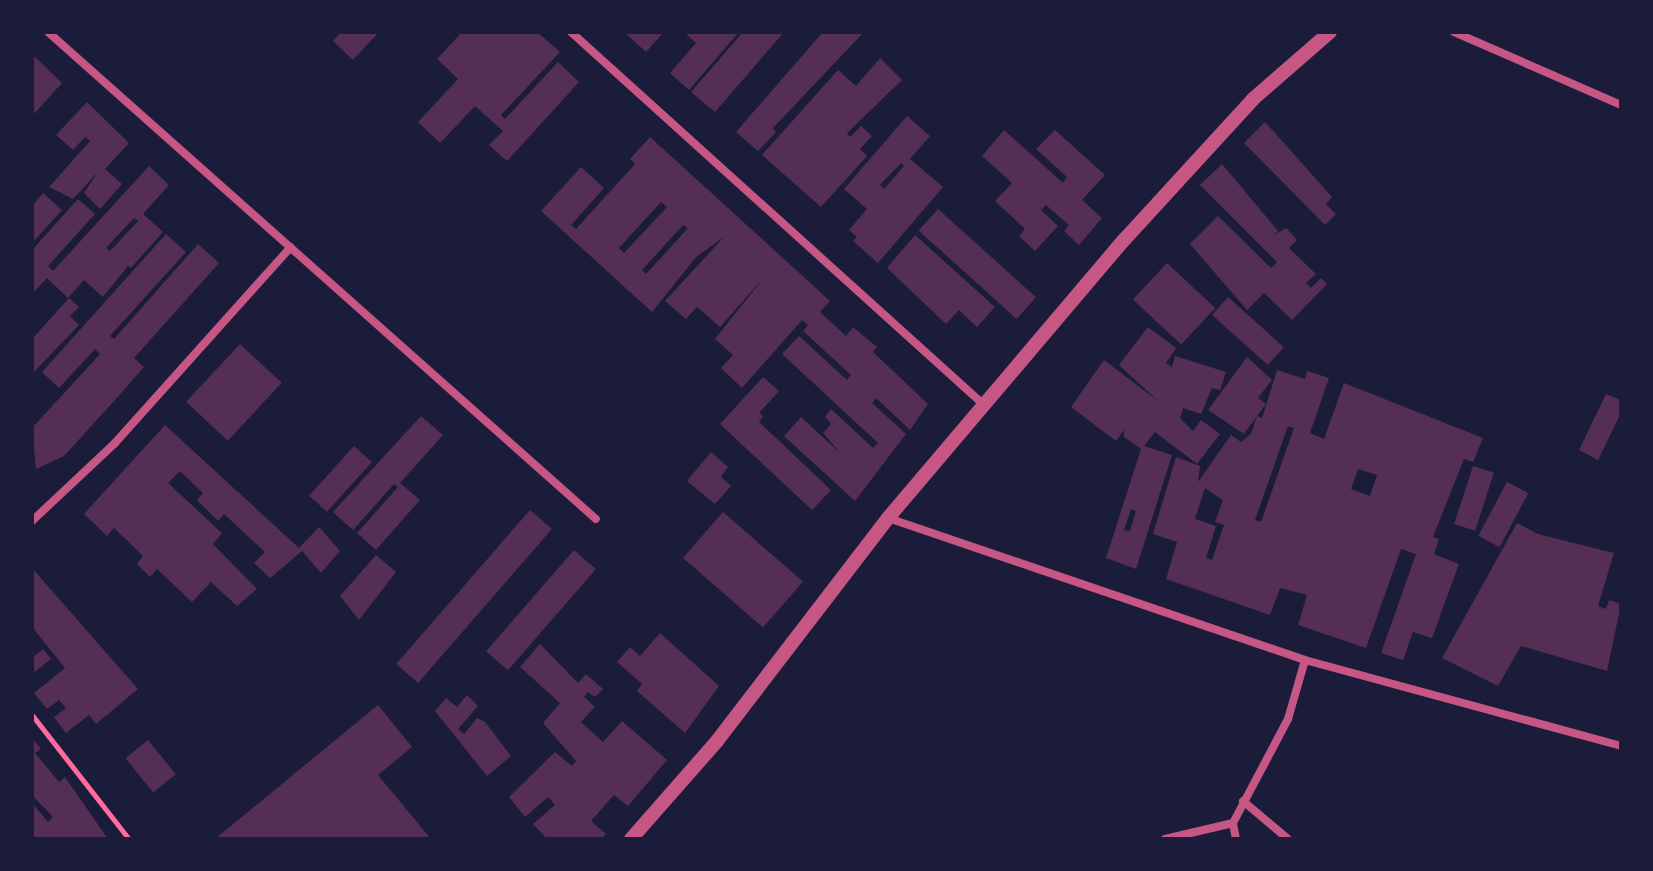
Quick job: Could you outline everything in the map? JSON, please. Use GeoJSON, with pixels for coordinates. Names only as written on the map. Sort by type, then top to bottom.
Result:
{"type":"FeatureCollection","features":[{"type":"Feature","properties":{"kind":"street"},"geometry":{"type":"LineString","coordinates":[[48,32],[596,519]]}},
{"type":"Feature","properties":{"kind":"street"},"geometry":{"type":"LineString","coordinates":[[571,32],[983,404]]}},
{"type":"Feature","properties":{"kind":"street"},"geometry":{"type":"LineString","coordinates":[[631,839],[717,741],[888,518],[983,404],[1253,99],[1330,32]]}},
{"type":"Feature","properties":{"kind":"street"},"geometry":{"type":"LineString","coordinates":[[1454,32],[1621,105]]}},
{"type":"Feature","properties":{"kind":"street"},"geometry":{"type":"LineString","coordinates":[[32,520],[115,443],[291,247]]}},
{"type":"Feature","properties":{"kind":"street"},"geometry":{"type":"LineString","coordinates":[[888,518],[1305,660],[1621,746]]}},
{"type":"Feature","properties":{"kind":"street"},"geometry":{"type":"LineString","coordinates":[[1236,839],[1233,823],[1288,719],[1305,660]]}},
{"type":"Feature","properties":{"kind":"street"},"geometry":{"type":"LineString","coordinates":[[1243,801],[1288,839]]}},
{"type":"Feature","properties":{"kind":"street"},"geometry":{"type":"LineString","coordinates":[[1165,839],[1233,823]]}},
{"type":"Feature","properties":{"kind":"path"},"geometry":{"type":"LineString","coordinates":[[32,715],[129,839]]}},
{"type":"Feature","properties":{"kind":"building"},"geometry":{"type":"Polygon","coordinates":[[[341,32],[379,32],[353,60],[333,41],[341,32]]]}},
{"type":"Feature","properties":{"kind":"building"},"geometry":{"type":"Polygon","coordinates":[[[462,32],[537,32],[560,52],[501,115],[505,119],[558,62],[579,82],[507,161],[489,145],[503,131],[475,106],[440,143],[418,122],[458,79],[437,59],[462,32]]]}},
{"type":"Feature","properties":{"kind":"building"},"geometry":{"type":"Polygon","coordinates":[[[624,32],[664,32],[646,52],[624,32]]]}},
{"type":"Feature","properties":{"kind":"building"},"geometry":{"type":"Polygon","coordinates":[[[684,32],[739,32],[689,90],[670,73],[696,43],[684,32]]]}},
{"type":"Feature","properties":{"kind":"building"},"geometry":{"type":"Polygon","coordinates":[[[743,32],[784,32],[715,112],[691,92],[743,32]]]}},
{"type":"Feature","properties":{"kind":"building"},"geometry":{"type":"Polygon","coordinates":[[[823,32],[864,32],[773,128],[776,132],[758,151],[736,132],[823,32]]]}},
{"type":"Feature","properties":{"kind":"building"},"geometry":{"type":"Polygon","coordinates":[[[32,54],[62,83],[32,116],[32,54]]]}},
{"type":"Feature","properties":{"kind":"building"},"geometry":{"type":"Polygon","coordinates":[[[880,58],[902,80],[847,133],[850,137],[861,126],[872,136],[860,149],[867,156],[821,207],[762,155],[838,70],[856,86],[880,58]]]}},
{"type":"Feature","properties":{"kind":"building"},"geometry":{"type":"Polygon","coordinates":[[[87,102],[129,143],[105,169],[122,184],[100,209],[84,193],[98,172],[73,199],[49,187],[90,141],[85,137],[73,150],[56,135],[87,102]]]}},
{"type":"Feature","properties":{"kind":"building"},"geometry":{"type":"Polygon","coordinates":[[[907,116],[930,136],[910,159],[943,187],[878,263],[853,241],[857,237],[849,230],[867,209],[844,189],[907,116]],[[901,163],[880,185],[884,189],[904,166],[901,163]]]}},
{"type":"Feature","properties":{"kind":"building"},"geometry":{"type":"Polygon","coordinates":[[[1265,122],[1332,197],[1326,204],[1336,214],[1325,225],[1244,143],[1265,122]]]}},
{"type":"Feature","properties":{"kind":"building"},"geometry":{"type":"Polygon","coordinates":[[[1004,130],[1063,183],[1067,177],[1036,149],[1055,130],[1105,175],[1082,200],[1102,218],[1079,245],[1064,231],[1069,225],[1046,205],[1041,210],[1058,226],[1035,251],[1019,236],[1025,229],[995,201],[1012,183],[982,156],[1004,130]]]}},
{"type":"Feature","properties":{"kind":"building"},"geometry":{"type":"Polygon","coordinates":[[[650,137],[830,301],[820,312],[846,336],[853,327],[877,347],[873,352],[928,404],[910,430],[876,398],[872,403],[906,434],[855,501],[784,436],[801,417],[840,453],[823,433],[831,424],[825,417],[831,409],[873,448],[878,443],[782,354],[799,336],[847,380],[851,375],[803,331],[808,325],[802,320],[742,388],[721,368],[733,355],[715,339],[765,276],[720,327],[697,307],[686,319],[665,301],[724,237],[696,257],[652,312],[541,211],[581,167],[604,188],[571,225],[576,229],[635,164],[630,159],[650,137]],[[661,202],[619,248],[624,253],[667,207],[661,202]],[[683,225],[642,270],[646,274],[688,228],[683,225]]]}},
{"type":"Feature","properties":{"kind":"building"},"geometry":{"type":"Polygon","coordinates":[[[1222,164],[1278,231],[1274,235],[1286,228],[1297,240],[1289,248],[1316,274],[1306,283],[1311,288],[1321,278],[1327,284],[1292,320],[1264,293],[1247,310],[1190,244],[1218,216],[1271,268],[1277,262],[1200,185],[1222,164]]]}},
{"type":"Feature","properties":{"kind":"building"},"geometry":{"type":"Polygon","coordinates":[[[149,166],[169,185],[143,214],[163,232],[131,268],[128,266],[103,297],[84,280],[68,298],[47,278],[32,294],[32,250],[78,199],[95,214],[48,266],[53,271],[149,166]],[[134,218],[106,248],[110,251],[138,221],[134,218]]]}},
{"type":"Feature","properties":{"kind":"building"},"geometry":{"type":"Polygon","coordinates":[[[43,193],[62,210],[32,243],[32,206],[43,193]]]}},
{"type":"Feature","properties":{"kind":"building"},"geometry":{"type":"Polygon","coordinates":[[[938,209],[1036,297],[1017,319],[919,231],[938,209]]]}},
{"type":"Feature","properties":{"kind":"building"},"geometry":{"type":"Polygon","coordinates":[[[166,234],[186,252],[110,336],[114,339],[198,244],[219,263],[134,358],[144,367],[114,401],[64,456],[36,469],[32,428],[100,354],[95,349],[59,388],[42,372],[166,234]]]}},
{"type":"Feature","properties":{"kind":"building"},"geometry":{"type":"Polygon","coordinates":[[[915,235],[995,307],[977,327],[959,310],[946,324],[887,268],[915,235]]]}},
{"type":"Feature","properties":{"kind":"building"},"geometry":{"type":"Polygon","coordinates":[[[1167,263],[1215,308],[1181,345],[1133,300],[1167,263]]]}},
{"type":"Feature","properties":{"kind":"building"},"geometry":{"type":"Polygon","coordinates":[[[1228,297],[1284,347],[1268,365],[1212,315],[1228,297]]]}},
{"type":"Feature","properties":{"kind":"building"},"geometry":{"type":"Polygon","coordinates":[[[69,298],[79,307],[70,316],[79,325],[32,374],[32,339],[69,298]]]}},
{"type":"Feature","properties":{"kind":"building"},"geometry":{"type":"Polygon","coordinates":[[[1148,327],[1176,348],[1166,363],[1172,367],[1175,356],[1226,372],[1220,390],[1212,388],[1201,414],[1183,408],[1180,418],[1193,431],[1201,420],[1220,434],[1197,464],[1155,432],[1144,446],[1172,455],[1136,569],[1106,558],[1141,449],[1124,437],[1124,430],[1116,441],[1071,407],[1104,360],[1158,401],[1119,365],[1148,327]],[[1131,509],[1124,530],[1130,531],[1136,511],[1131,509]]]}},
{"type":"Feature","properties":{"kind":"building"},"geometry":{"type":"Polygon","coordinates":[[[240,344],[282,383],[228,441],[186,402],[240,344]]]}},
{"type":"Feature","properties":{"kind":"building"},"geometry":{"type":"Polygon","coordinates":[[[1247,357],[1272,380],[1258,398],[1266,404],[1244,434],[1208,410],[1247,357]]]}},
{"type":"Feature","properties":{"kind":"building"},"geometry":{"type":"Polygon","coordinates":[[[1277,370],[1305,379],[1307,371],[1329,378],[1310,433],[1324,439],[1344,383],[1483,438],[1473,462],[1464,459],[1433,537],[1439,539],[1434,554],[1459,564],[1432,638],[1413,632],[1403,660],[1381,653],[1416,554],[1401,549],[1366,648],[1298,625],[1307,595],[1280,588],[1270,615],[1166,579],[1177,542],[1153,534],[1176,457],[1200,466],[1198,482],[1231,435],[1241,442],[1251,434],[1257,416],[1262,418],[1277,370]],[[1288,426],[1255,520],[1261,522],[1294,428],[1288,426]],[[1358,469],[1351,489],[1370,496],[1377,475],[1358,469]],[[1205,488],[1195,519],[1216,526],[1206,558],[1212,560],[1224,525],[1215,522],[1223,500],[1205,488]]]}},
{"type":"Feature","properties":{"kind":"building"},"geometry":{"type":"Polygon","coordinates":[[[763,377],[779,391],[759,413],[763,416],[759,422],[831,490],[812,510],[720,424],[763,377]]]}},
{"type":"Feature","properties":{"kind":"building"},"geometry":{"type":"Polygon","coordinates":[[[1606,394],[1621,400],[1621,413],[1598,460],[1579,450],[1606,394]]]}},
{"type":"Feature","properties":{"kind":"building"},"geometry":{"type":"Polygon","coordinates":[[[421,416],[443,435],[400,483],[420,500],[376,550],[357,533],[398,487],[394,484],[353,530],[333,512],[421,416]]]}},
{"type":"Feature","properties":{"kind":"building"},"geometry":{"type":"Polygon","coordinates":[[[165,425],[299,548],[319,527],[340,551],[321,573],[302,551],[270,578],[254,563],[265,552],[224,514],[218,521],[197,500],[203,493],[180,471],[168,483],[222,533],[213,544],[257,589],[237,606],[211,582],[192,602],[157,569],[150,577],[137,564],[143,556],[114,528],[107,536],[84,514],[165,425]]]}},
{"type":"Feature","properties":{"kind":"building"},"geometry":{"type":"Polygon","coordinates":[[[354,446],[372,462],[327,512],[309,496],[354,446]]]}},
{"type":"Feature","properties":{"kind":"building"},"geometry":{"type":"Polygon","coordinates":[[[711,452],[728,467],[721,477],[731,486],[715,504],[687,481],[711,452]]]}},
{"type":"Feature","properties":{"kind":"building"},"geometry":{"type":"Polygon","coordinates":[[[1473,466],[1494,473],[1475,531],[1454,524],[1473,466]]]}},
{"type":"Feature","properties":{"kind":"building"},"geometry":{"type":"Polygon","coordinates":[[[1507,482],[1528,493],[1500,547],[1478,536],[1507,482]]]}},
{"type":"Feature","properties":{"kind":"building"},"geometry":{"type":"Polygon","coordinates":[[[530,510],[552,529],[418,683],[396,664],[530,510]]]}},
{"type":"Feature","properties":{"kind":"building"},"geometry":{"type":"Polygon","coordinates":[[[723,512],[803,582],[763,628],[683,558],[723,512]]]}},
{"type":"Feature","properties":{"kind":"building"},"geometry":{"type":"Polygon","coordinates":[[[1517,523],[1538,534],[1614,553],[1598,606],[1606,609],[1609,600],[1621,604],[1607,671],[1521,646],[1498,686],[1442,658],[1517,523]]]}},
{"type":"Feature","properties":{"kind":"building"},"geometry":{"type":"Polygon","coordinates":[[[574,550],[596,569],[508,670],[486,651],[574,550]]]}},
{"type":"Feature","properties":{"kind":"building"},"geometry":{"type":"Polygon","coordinates":[[[376,555],[396,572],[359,620],[340,596],[376,555]]]}},
{"type":"Feature","properties":{"kind":"building"},"geometry":{"type":"Polygon","coordinates":[[[32,568],[138,689],[96,724],[89,715],[66,733],[54,717],[66,708],[59,700],[47,709],[34,693],[65,668],[32,627],[32,568]]]}},
{"type":"Feature","properties":{"kind":"building"},"geometry":{"type":"Polygon","coordinates":[[[660,633],[719,686],[685,733],[637,691],[642,684],[617,662],[630,647],[640,656],[660,633]]]}},
{"type":"Feature","properties":{"kind":"building"},"geometry":{"type":"Polygon","coordinates":[[[540,644],[578,683],[586,674],[603,689],[595,697],[588,692],[584,697],[595,707],[581,722],[603,742],[622,721],[667,760],[628,806],[614,795],[591,821],[606,834],[601,839],[547,839],[533,824],[555,805],[548,797],[525,817],[509,797],[555,752],[572,766],[576,761],[543,723],[560,703],[520,667],[540,644]]]}},
{"type":"Feature","properties":{"kind":"building"},"geometry":{"type":"Polygon","coordinates":[[[43,649],[51,659],[32,674],[32,658],[43,649]]]}},
{"type":"Feature","properties":{"kind":"building"},"geometry":{"type":"Polygon","coordinates":[[[467,695],[478,706],[458,729],[464,734],[477,718],[485,722],[511,756],[487,776],[435,711],[446,698],[457,707],[467,695]]]}},
{"type":"Feature","properties":{"kind":"building"},"geometry":{"type":"Polygon","coordinates":[[[378,705],[412,747],[378,775],[431,839],[215,839],[378,705]]]}},
{"type":"Feature","properties":{"kind":"building"},"geometry":{"type":"Polygon","coordinates":[[[32,738],[41,749],[35,753],[59,782],[65,777],[108,839],[32,839],[32,803],[48,822],[53,817],[32,795],[32,738]]]}},
{"type":"Feature","properties":{"kind":"building"},"geometry":{"type":"Polygon","coordinates":[[[148,740],[176,774],[153,792],[125,758],[148,740]]]}}]}
